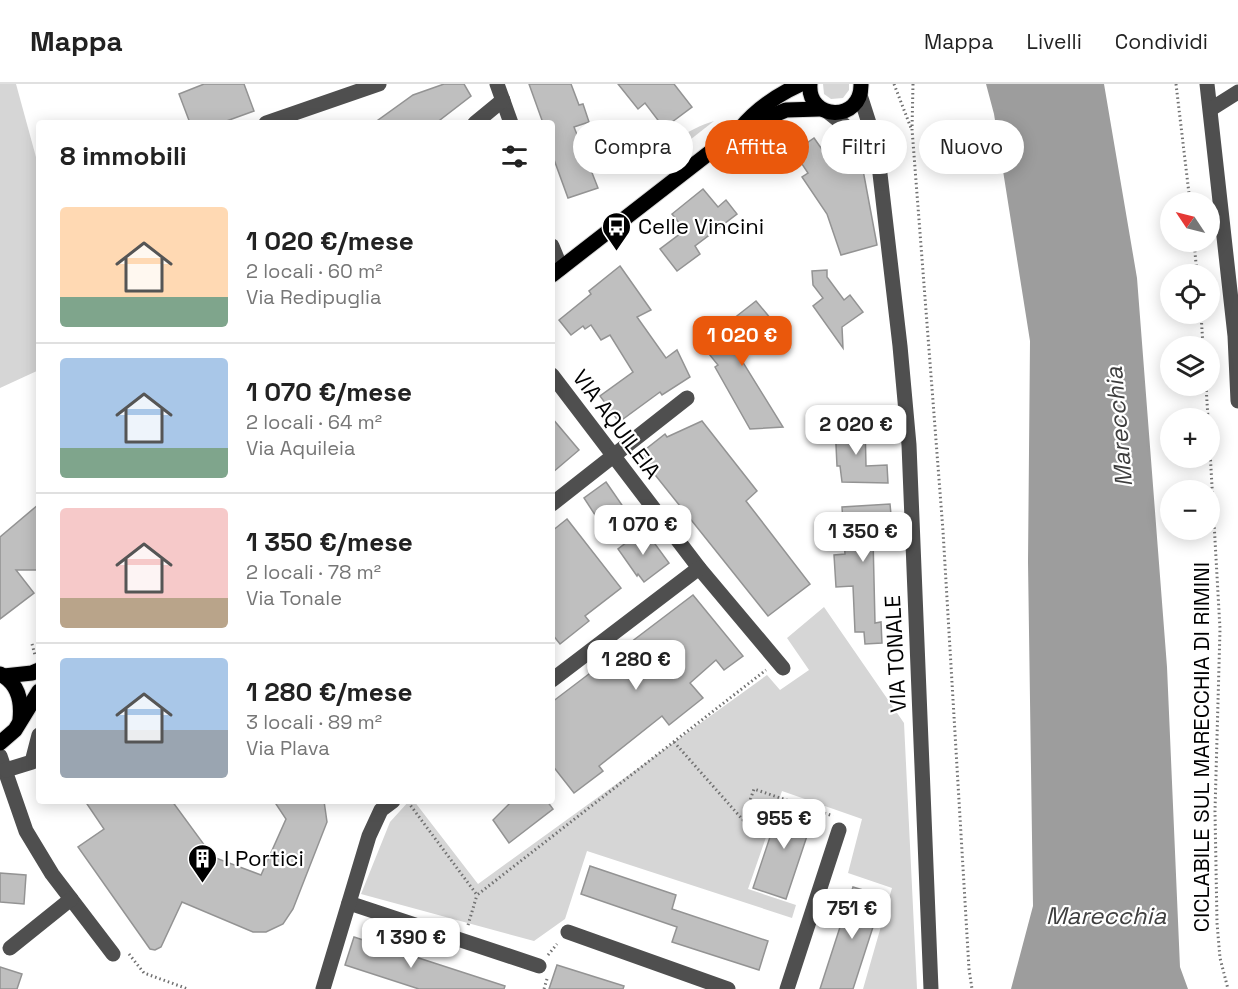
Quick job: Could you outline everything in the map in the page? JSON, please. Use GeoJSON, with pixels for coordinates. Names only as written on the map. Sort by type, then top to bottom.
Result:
{"type":"FeatureCollection","features":[{"type":"Feature","properties":{"kind":"main road"},"geometry":{"type":"LineString","coordinates":[[747,120],[780,93],[801,84]]}},
{"type":"Feature","properties":{"kind":"main road"},"geometry":{"type":"LineString","coordinates":[[810,84],[811,96],[824,110]]}},
{"type":"Feature","properties":{"kind":"main road"},"geometry":{"type":"LineString","coordinates":[[762,120],[786,110],[844,112],[857,102],[860,89]]}},
{"type":"Feature","properties":{"kind":"main road"},"geometry":{"type":"LineString","coordinates":[[556,272],[705,156]]}},
{"type":"Feature","properties":{"kind":"main road"},"geometry":{"type":"LineString","coordinates":[[2,675],[32,673],[36,667]]}},
{"type":"Feature","properties":{"kind":"main road"},"geometry":{"type":"LineString","coordinates":[[2,675],[19,695],[22,707],[20,719]]}},
{"type":"Feature","properties":{"kind":"main road"},"geometry":{"type":"LineString","coordinates":[[0,743],[15,730],[36,695]]}},
{"type":"Feature","properties":{"kind":"street"},"geometry":{"type":"LineString","coordinates":[[275,120],[379,84]]}},
{"type":"Feature","properties":{"kind":"street"},"geometry":{"type":"LineString","coordinates":[[497,84],[510,120]]}},
{"type":"Feature","properties":{"kind":"street"},"geometry":{"type":"LineString","coordinates":[[1207,84],[1236,335],[1238,401]]}},
{"type":"Feature","properties":{"kind":"street","name":"VIA TONALE"},"geometry":{"type":"LineString","coordinates":[[860,89],[869,120]]}},
{"type":"Feature","properties":{"kind":"street"},"geometry":{"type":"LineString","coordinates":[[1211,109],[1238,92]]}},
{"type":"Feature","properties":{"kind":"street"},"geometry":{"type":"LineString","coordinates":[[479,120],[503,100]]}},
{"type":"Feature","properties":{"kind":"street","name":"VIA TONALE"},"geometry":{"type":"LineString","coordinates":[[824,110],[837,120]]}},
{"type":"Feature","properties":{"kind":"street","name":"VIA TONALE"},"geometry":{"type":"LineString","coordinates":[[880,174],[909,445],[930,989]]}},
{"type":"Feature","properties":{"kind":"street","name":"VIA AQUILEIA"},"geometry":{"type":"LineString","coordinates":[[555,379],[699,567],[780,665]]}},
{"type":"Feature","properties":{"kind":"street"},"geometry":{"type":"LineString","coordinates":[[555,502],[687,398]]}},
{"type":"Feature","properties":{"kind":"street"},"geometry":{"type":"LineString","coordinates":[[555,678],[699,567]]}},
{"type":"Feature","properties":{"kind":"street"},"geometry":{"type":"LineString","coordinates":[[36,752],[32,762],[3,763],[26,831],[52,874],[113,954]]}},
{"type":"Feature","properties":{"kind":"street"},"geometry":{"type":"LineString","coordinates":[[323,989],[369,836],[383,804]]}},
{"type":"Feature","properties":{"kind":"street"},"geometry":{"type":"LineString","coordinates":[[787,989],[838,830]]}},
{"type":"Feature","properties":{"kind":"street"},"geometry":{"type":"LineString","coordinates":[[10,948],[70,899]]}},
{"type":"Feature","properties":{"kind":"street"},"geometry":{"type":"LineString","coordinates":[[349,903],[539,966]]}},
{"type":"Feature","properties":{"kind":"street"},"geometry":{"type":"LineString","coordinates":[[568,932],[728,989]]}},
{"type":"Feature","properties":{"kind":"path"},"geometry":{"type":"LineString","coordinates":[[894,84],[912,129]]}},
{"type":"Feature","properties":{"kind":"path"},"geometry":{"type":"LineString","coordinates":[[913,84],[912,129],[943,531],[966,934],[972,989]]}},
{"type":"Feature","properties":{"kind":"path"},"geometry":{"type":"LineString","coordinates":[[1176,84],[1189,192]]}},
{"type":"Feature","properties":{"kind":"path","name":"CICLABILE SUL MARECCHIA DI RIMINI"},"geometry":{"type":"LineString","coordinates":[[1211,468],[1220,629],[1215,811],[1217,923],[1220,958],[1228,989]]}},
{"type":"Feature","properties":{"kind":"path"},"geometry":{"type":"LineString","coordinates":[[32,644],[36,657]]}},
{"type":"Feature","properties":{"kind":"path"},"geometry":{"type":"LineString","coordinates":[[464,941],[477,895],[674,742],[780,665]]}},
{"type":"Feature","properties":{"kind":"path"},"geometry":{"type":"LineString","coordinates":[[674,742],[743,820],[754,789],[842,819],[838,830]]}},
{"type":"Feature","properties":{"kind":"path"},"geometry":{"type":"LineString","coordinates":[[408,804],[477,895]]}},
{"type":"Feature","properties":{"kind":"path"},"geometry":{"type":"LineString","coordinates":[[539,966],[568,932]]}},
{"type":"Feature","properties":{"kind":"path"},"geometry":{"type":"LineString","coordinates":[[113,954],[126,949],[144,973],[188,989]]}},
{"type":"Feature","properties":{"kind":"shaded area"},"geometry":{"type":"Polygon","coordinates":[[[0,84],[16,84],[36,157],[36,371],[0,388],[0,84]]]}},
{"type":"Feature","properties":{"kind":"shaded area"},"geometry":{"type":"Polygon","coordinates":[[[823,84],[849,84],[849,90],[843,98],[831,99],[824,94],[823,84]]]}},
{"type":"Feature","properties":{"kind":"shaded area"},"geometry":{"type":"Polygon","coordinates":[[[705,125],[705,128],[693,138],[695,129],[705,125]]]}},
{"type":"Feature","properties":{"kind":"shaded area"},"geometry":{"type":"Polygon","coordinates":[[[824,607],[904,723],[917,989],[863,989],[892,888],[848,873],[862,819],[782,791],[748,889],[796,905],[792,918],[587,851],[565,919],[534,941],[361,894],[390,822],[406,804],[416,804],[478,884],[767,675],[780,690],[809,670],[787,638],[824,607]]]}},
{"type":"Feature","properties":{"kind":"water","name":"Marecchia"},"geometry":{"type":"Polygon","coordinates":[[[986,84],[1104,84],[1137,278],[1167,667],[1180,967],[1188,989],[1011,989],[1033,906],[1028,562],[1030,341],[1004,174],[1024,174],[1024,120],[995,120],[986,84]]]}},
{"type":"Feature","properties":{"kind":"building"},"geometry":{"type":"Polygon","coordinates":[[[204,84],[244,84],[254,111],[229,120],[189,120],[179,94],[204,84]]]}},
{"type":"Feature","properties":{"kind":"building"},"geometry":{"type":"Polygon","coordinates":[[[444,84],[464,84],[471,96],[440,120],[378,120],[413,95],[444,84]]]}},
{"type":"Feature","properties":{"kind":"building"},"geometry":{"type":"Polygon","coordinates":[[[529,84],[571,84],[579,105],[583,104],[588,120],[573,120],[573,174],[592,174],[598,188],[568,198],[555,162],[555,120],[542,120],[529,84]]]}},
{"type":"Feature","properties":{"kind":"building"},"geometry":{"type":"Polygon","coordinates":[[[618,84],[674,84],[692,107],[675,120],[658,120],[645,103],[638,109],[618,84]]]}},
{"type":"Feature","properties":{"kind":"building"},"geometry":{"type":"Polygon","coordinates":[[[814,138],[821,148],[821,174],[864,174],[877,245],[841,255],[827,214],[802,177],[809,174],[809,142],[814,138]]]}},
{"type":"Feature","properties":{"kind":"building"},"geometry":{"type":"Polygon","coordinates":[[[703,189],[718,207],[726,200],[737,214],[695,246],[700,254],[677,271],[660,249],[685,230],[672,214],[703,189]]]}},
{"type":"Feature","properties":{"kind":"building"},"geometry":{"type":"Polygon","coordinates":[[[620,266],[651,310],[637,317],[666,358],[677,350],[690,377],[662,395],[660,392],[619,422],[600,396],[633,372],[610,335],[601,340],[591,325],[585,329],[583,326],[571,335],[559,320],[591,294],[589,291],[620,266]]]}},
{"type":"Feature","properties":{"kind":"building"},"geometry":{"type":"Polygon","coordinates":[[[827,270],[827,277],[844,300],[850,295],[863,312],[842,327],[843,348],[813,306],[823,298],[813,285],[812,271],[827,270]]]}},
{"type":"Feature","properties":{"kind":"building"},"geometry":{"type":"Polygon","coordinates":[[[756,301],[771,319],[734,348],[783,427],[750,429],[715,367],[718,365],[701,344],[756,301]]]}},
{"type":"Feature","properties":{"kind":"building"},"geometry":{"type":"Polygon","coordinates":[[[702,421],[757,491],[746,501],[810,584],[768,616],[644,461],[646,449],[665,434],[667,437],[702,421]]]}},
{"type":"Feature","properties":{"kind":"building"},"geometry":{"type":"Polygon","coordinates":[[[555,422],[579,450],[555,470],[555,422]]]}},
{"type":"Feature","properties":{"kind":"building"},"geometry":{"type":"Polygon","coordinates":[[[865,423],[866,466],[887,465],[888,483],[842,482],[840,466],[837,466],[835,424],[865,423]]]}},
{"type":"Feature","properties":{"kind":"building"},"geometry":{"type":"Polygon","coordinates":[[[606,482],[624,508],[601,524],[584,498],[606,482]]]}},
{"type":"Feature","properties":{"kind":"building"},"geometry":{"type":"Polygon","coordinates":[[[890,504],[893,536],[873,538],[875,623],[881,622],[882,643],[865,644],[864,632],[855,632],[853,586],[836,587],[834,555],[845,554],[842,507],[890,504]]]}},
{"type":"Feature","properties":{"kind":"building"},"geometry":{"type":"Polygon","coordinates":[[[36,507],[36,570],[16,570],[34,593],[0,619],[0,537],[36,507]]]}},
{"type":"Feature","properties":{"kind":"building"},"geometry":{"type":"Polygon","coordinates":[[[567,519],[621,588],[585,616],[589,621],[560,644],[555,638],[555,529],[567,519]]]}},
{"type":"Feature","properties":{"kind":"building"},"geometry":{"type":"Polygon","coordinates":[[[644,529],[669,563],[644,582],[618,549],[644,529]]]}},
{"type":"Feature","properties":{"kind":"building"},"geometry":{"type":"Polygon","coordinates":[[[693,595],[743,656],[724,670],[716,660],[690,683],[703,698],[669,725],[662,716],[599,766],[603,771],[574,793],[555,769],[555,700],[693,595]]]}},
{"type":"Feature","properties":{"kind":"building"},"geometry":{"type":"Polygon","coordinates":[[[782,801],[815,812],[786,899],[753,888],[782,801]]]}},
{"type":"Feature","properties":{"kind":"building","name":"I Portici"},"geometry":{"type":"Polygon","coordinates":[[[87,804],[174,804],[213,857],[261,875],[286,819],[276,804],[324,804],[327,822],[293,909],[283,924],[266,932],[253,932],[182,902],[161,947],[155,950],[150,949],[78,847],[104,829],[87,804]]]}},
{"type":"Feature","properties":{"kind":"building"},"geometry":{"type":"Polygon","coordinates":[[[509,804],[549,804],[553,809],[509,843],[493,820],[509,804]]]}},
{"type":"Feature","properties":{"kind":"building"},"geometry":{"type":"Polygon","coordinates":[[[590,866],[676,895],[672,909],[768,941],[759,970],[672,942],[677,927],[581,894],[590,866]]]}},
{"type":"Feature","properties":{"kind":"building"},"geometry":{"type":"Polygon","coordinates":[[[0,873],[26,875],[24,904],[0,902],[0,873]]]}},
{"type":"Feature","properties":{"kind":"building"},"geometry":{"type":"Polygon","coordinates":[[[853,887],[883,896],[853,989],[820,989],[853,887]]]}},
{"type":"Feature","properties":{"kind":"building"},"geometry":{"type":"Polygon","coordinates":[[[354,937],[505,986],[504,989],[419,989],[345,965],[354,937]]]}},
{"type":"Feature","properties":{"kind":"building"},"geometry":{"type":"Polygon","coordinates":[[[557,965],[624,986],[623,989],[549,989],[557,965]]]}},
{"type":"Feature","properties":{"kind":"building"},"geometry":{"type":"Polygon","coordinates":[[[0,967],[22,974],[17,989],[0,989],[0,967]]]}},
{"type":"Feature","properties":{"kind":"place","name":"Celle Vincini"},"geometry":{"type":"Point","coordinates":[617,252]}},
{"type":"Feature","properties":{"kind":"place","name":"I Portici"},"geometry":{"type":"Point","coordinates":[203,884]}}]}
